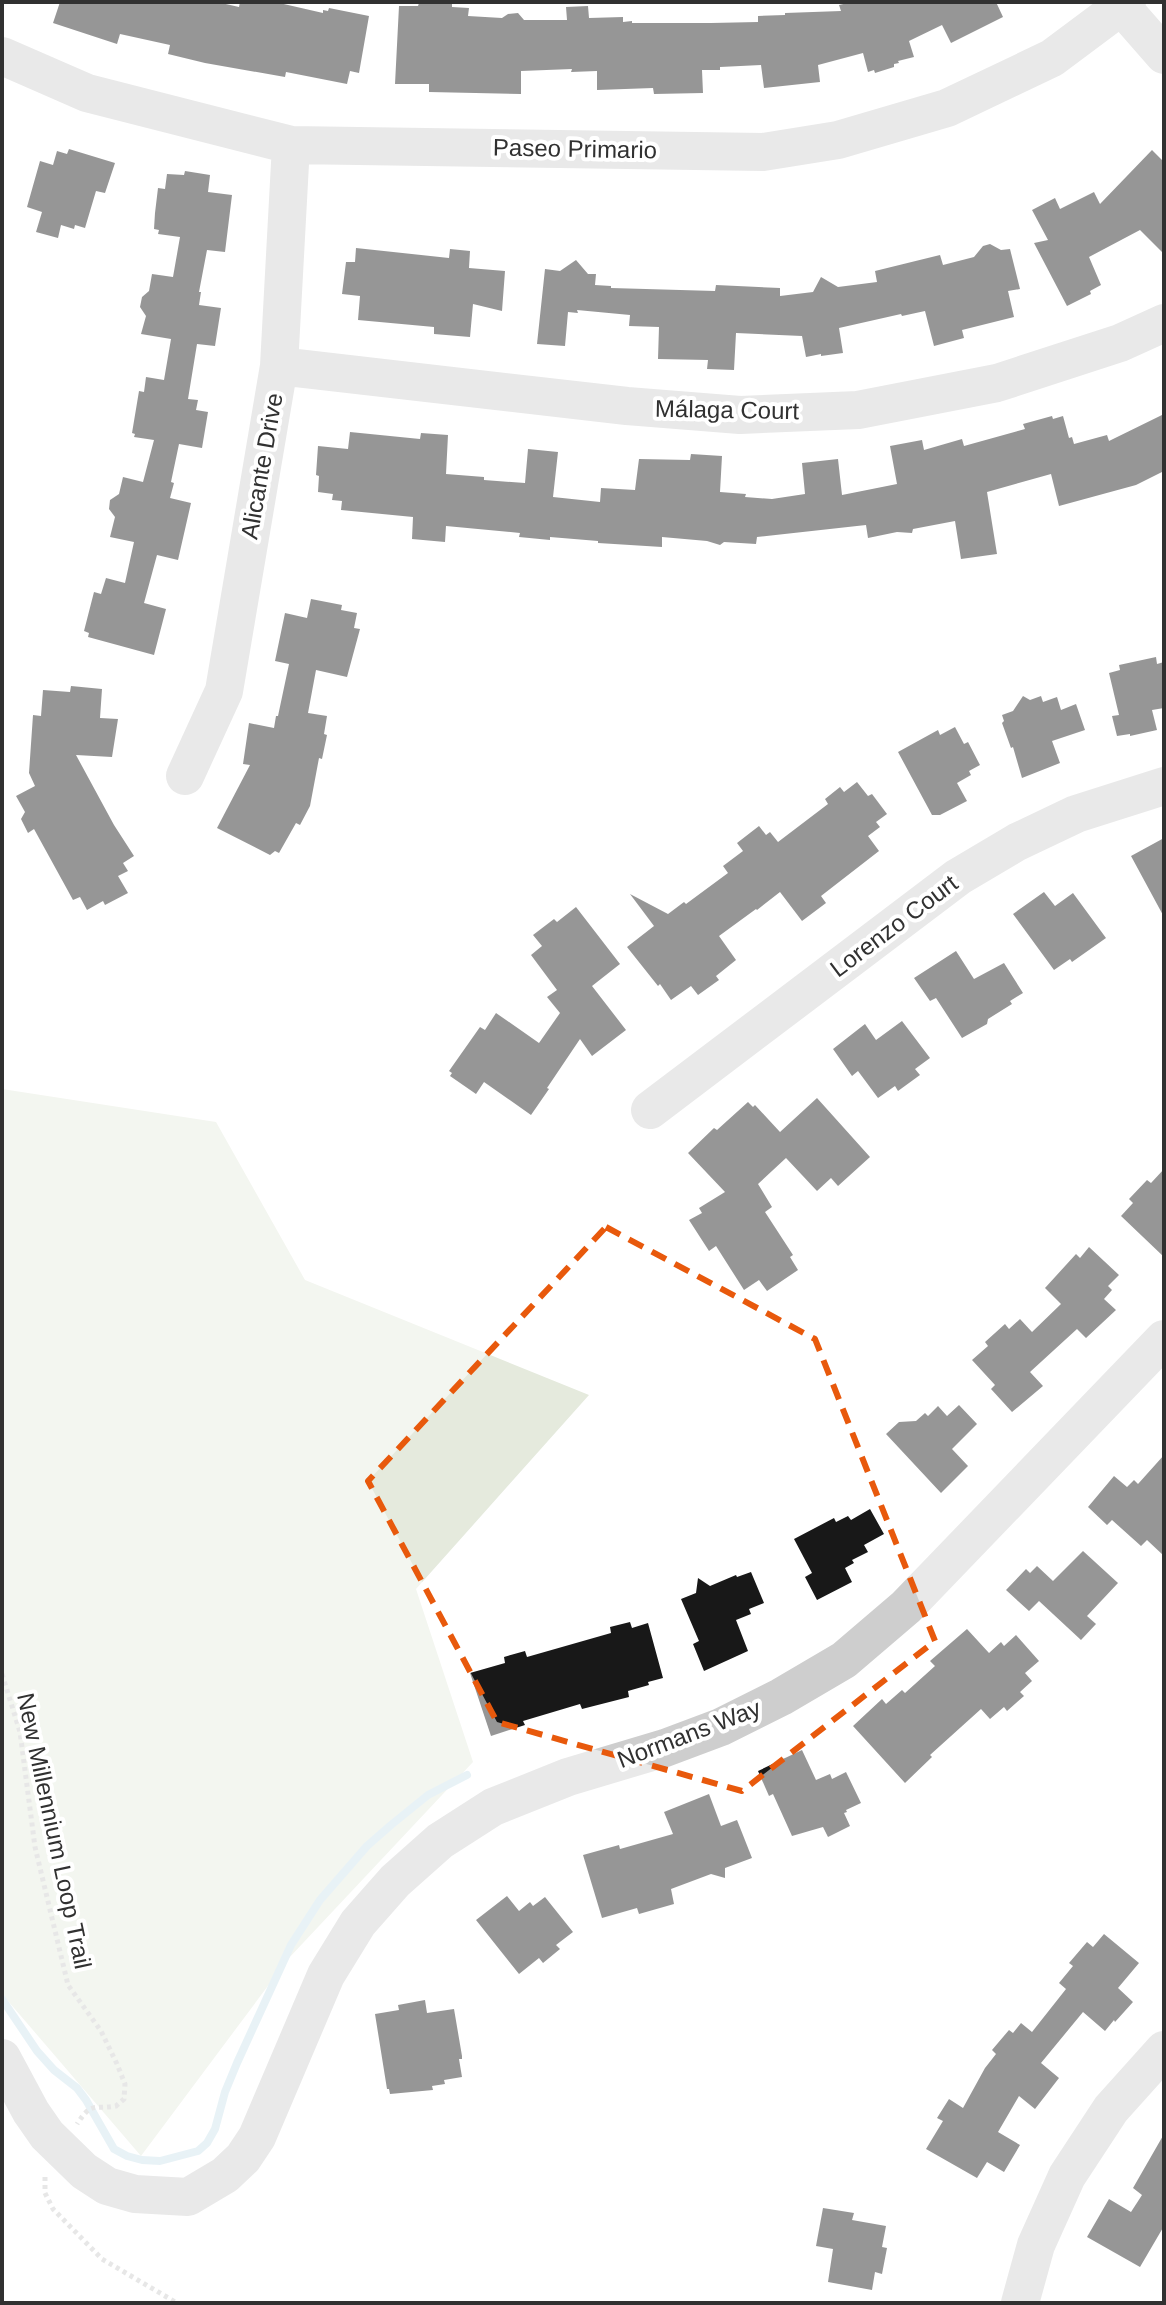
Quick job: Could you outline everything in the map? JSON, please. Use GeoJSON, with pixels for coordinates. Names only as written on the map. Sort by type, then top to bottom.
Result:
{"type":"FeatureCollection","features":[{"type":"Feature","properties":{"kind":"street"},"geometry":{"type":"LineString","coordinates":[[1124,4],[1164,55]]}},
{"type":"Feature","properties":{"kind":"street","name":"Paseo Primario"},"geometry":{"type":"LineString","coordinates":[[2,56],[87,93],[291,145],[763,152],[838,140],[947,108],[1052,58],[1124,4]]}},
{"type":"Feature","properties":{"kind":"street","name":"Alicante Drive"},"geometry":{"type":"LineString","coordinates":[[185,776],[224,691],[279,366],[291,145]]}},
{"type":"Feature","properties":{"kind":"street","name":"Málaga Court"},"geometry":{"type":"LineString","coordinates":[[279,366],[627,406],[740,415],[858,410],[997,383],[1120,343],[1164,323]]}},
{"type":"Feature","properties":{"kind":"street","name":"Lorenzo Court"},"geometry":{"type":"LineString","coordinates":[[650,1110],[958,877],[1017,842],[1076,814],[1164,786]]}},
{"type":"Feature","properties":{"kind":"street","name":"Normans Way"},"geometry":{"type":"LineString","coordinates":[[2,2058],[47,2135],[84,2171],[107,2186],[135,2194],[188,2197],[225,2175],[243,2158],[257,2137],[326,1975],[358,1923],[395,1881],[440,1841],[493,1807],[568,1777],[665,1748],[721,1727],[844,1660],[906,1607],[1164,1339]]}},
{"type":"Feature","properties":{"kind":"street"},"geometry":{"type":"LineString","coordinates":[[1020,2303],[1036,2245],[1067,2176],[1111,2109],[1164,2050]]}},
{"type":"Feature","properties":{"kind":"path","name":"New Millennium Loop Trail"},"geometry":{"type":"LineString","coordinates":[[2,1674],[20,1732],[35,1847],[68,1985],[101,2031],[125,2084],[124,2099],[116,2106],[87,2109],[74,2127],[64,2151],[44,2178],[45,2193],[53,2209],[102,2259],[177,2303]]}},
{"type":"Feature","properties":{"kind":"highlighted area"},"geometry":{"type":"Polygon","coordinates":[[[606,1227],[815,1339],[935,1641],[742,1791],[497,1722],[368,1481],[606,1227]]]}},
{"type":"Feature","properties":{"kind":"shaded area"},"geometry":{"type":"Polygon","coordinates":[[[2,1089],[216,1122],[305,1280],[589,1395],[416,1589],[473,1762],[288,1959],[141,2156],[2,1994],[2,1089]]]}},
{"type":"Feature","properties":{"kind":"building"},"geometry":{"type":"Polygon","coordinates":[[[60,2],[217,2],[239,7],[240,2],[275,2],[323,13],[329,8],[369,16],[359,73],[350,71],[347,84],[286,72],[285,77],[205,63],[168,54],[170,45],[120,34],[117,44],[53,23],[60,2]]]}},
{"type":"Feature","properties":{"kind":"building"},"geometry":{"type":"Polygon","coordinates":[[[852,2],[996,2],[1003,17],[951,43],[942,25],[909,41],[914,57],[875,73],[874,70],[868,72],[863,53],[818,65],[820,82],[764,88],[761,65],[702,70],[703,93],[654,94],[653,88],[597,90],[597,71],[571,72],[572,69],[521,71],[521,94],[429,92],[429,84],[395,84],[399,6],[452,4],[452,7],[469,8],[468,16],[502,18],[518,13],[524,20],[567,20],[566,7],[588,6],[589,18],[623,17],[623,22],[632,23],[711,23],[758,22],[758,16],[841,11],[839,5],[852,2]]]}},
{"type":"Feature","properties":{"kind":"building"},"geometry":{"type":"Polygon","coordinates":[[[69,149],[115,163],[105,193],[96,191],[85,228],[61,225],[58,238],[36,232],[42,212],[27,207],[40,161],[53,165],[57,151],[67,154],[69,149]]]}},
{"type":"Feature","properties":{"kind":"building"},"geometry":{"type":"Polygon","coordinates":[[[1152,150],[1164,162],[1164,254],[1140,230],[1089,257],[1101,285],[1090,291],[1091,294],[1067,306],[1034,243],[1048,240],[1032,210],[1055,198],[1060,209],[1094,192],[1100,204],[1152,150]]]}},
{"type":"Feature","properties":{"kind":"building"},"geometry":{"type":"Polygon","coordinates":[[[185,171],[210,175],[208,192],[232,195],[225,252],[207,250],[199,292],[199,305],[221,308],[215,346],[197,344],[188,399],[198,400],[196,410],[208,412],[202,448],[179,444],[171,482],[174,483],[170,498],[191,503],[178,560],[157,555],[144,603],[166,609],[154,655],[88,637],[89,633],[84,631],[94,592],[101,594],[106,578],[125,583],[134,542],[110,537],[115,517],[109,509],[110,500],[119,494],[123,477],[143,482],[154,440],[134,437],[132,433],[139,391],[144,392],[146,377],[164,380],[171,339],[141,334],[146,316],[140,307],[142,297],[149,291],[152,274],[173,277],[180,237],[158,234],[159,230],[154,229],[155,213],[158,188],[165,189],[167,174],[184,175],[185,171]]]}},
{"type":"Feature","properties":{"kind":"building"},"geometry":{"type":"Polygon","coordinates":[[[990,244],[1001,250],[1010,249],[1020,289],[1008,291],[1014,317],[962,330],[964,338],[934,346],[925,311],[839,328],[843,353],[821,356],[806,357],[802,336],[736,333],[734,370],[707,369],[708,360],[658,359],[659,327],[629,326],[630,315],[577,310],[578,313],[568,312],[565,346],[537,344],[545,269],[560,271],[576,260],[588,274],[596,274],[595,285],[611,288],[715,291],[716,285],[780,288],[780,296],[813,292],[821,277],[838,287],[877,282],[875,271],[940,255],[943,265],[974,257],[983,246],[990,244]]]}},
{"type":"Feature","properties":{"kind":"building"},"geometry":{"type":"Polygon","coordinates":[[[356,248],[449,258],[450,249],[470,251],[469,268],[505,271],[502,311],[473,304],[470,337],[434,334],[434,327],[358,320],[360,296],[342,294],[346,262],[355,262],[356,248]]]}},
{"type":"Feature","properties":{"kind":"building"},"geometry":{"type":"Polygon","coordinates":[[[1164,414],[1164,471],[1136,485],[1059,506],[1051,474],[987,492],[997,554],[961,559],[955,521],[913,529],[912,533],[897,532],[868,538],[866,525],[757,537],[756,544],[724,542],[720,545],[662,537],[662,547],[519,537],[520,533],[446,526],[445,542],[412,539],[413,517],[341,510],[342,501],[332,500],[333,494],[318,492],[319,476],[316,475],[318,446],[348,449],[350,432],[420,439],[421,433],[448,435],[446,474],[484,477],[484,480],[525,483],[528,449],[558,452],[553,497],[600,502],[601,488],[635,490],[639,459],[690,460],[691,454],[722,456],[720,492],[772,499],[805,494],[802,463],[838,459],[842,495],[897,484],[890,446],[922,440],[924,450],[962,439],[964,446],[1025,429],[1023,424],[1052,416],[1053,419],[1063,416],[1069,438],[1072,437],[1074,444],[1107,435],[1109,441],[1164,414]]]}},
{"type":"Feature","properties":{"kind":"building"},"geometry":{"type":"Polygon","coordinates":[[[311,599],[342,605],[341,610],[357,613],[354,628],[360,629],[347,677],[316,670],[308,713],[327,716],[322,759],[319,758],[310,806],[300,825],[296,823],[279,853],[275,851],[270,855],[217,828],[250,765],[243,764],[249,723],[274,728],[278,716],[289,664],[275,661],[285,613],[307,618],[311,599]]]}},
{"type":"Feature","properties":{"kind":"building"},"geometry":{"type":"Polygon","coordinates":[[[1156,657],[1157,664],[1164,662],[1164,708],[1152,710],[1157,730],[1117,736],[1112,716],[1119,715],[1109,673],[1120,670],[1119,665],[1156,657]]]}},
{"type":"Feature","properties":{"kind":"building"},"geometry":{"type":"Polygon","coordinates":[[[71,686],[102,689],[100,718],[118,719],[112,757],[76,755],[134,856],[123,863],[128,871],[118,876],[128,893],[87,910],[80,897],[73,900],[34,829],[28,833],[21,819],[25,812],[16,796],[35,786],[29,773],[33,715],[41,716],[43,690],[70,692],[71,686]]]}},
{"type":"Feature","properties":{"kind":"building"},"geometry":{"type":"Polygon","coordinates":[[[1023,696],[1030,700],[1041,696],[1043,702],[1057,697],[1061,710],[1076,704],[1085,730],[1052,741],[1060,763],[1022,778],[1002,723],[1002,715],[1013,711],[1023,696]]]}},
{"type":"Feature","properties":{"kind":"building"},"geometry":{"type":"Polygon","coordinates":[[[955,727],[964,744],[968,742],[980,765],[957,783],[967,801],[940,815],[932,815],[898,752],[938,730],[940,735],[955,727]]]}},
{"type":"Feature","properties":{"kind":"building"},"geometry":{"type":"Polygon","coordinates":[[[857,782],[868,796],[872,794],[887,814],[876,822],[880,827],[868,836],[879,851],[821,896],[826,903],[802,921],[780,892],[756,909],[719,936],[736,960],[716,976],[719,980],[698,995],[691,986],[671,1000],[627,947],[654,926],[630,894],[668,914],[728,873],[723,866],[743,851],[737,843],[759,826],[766,835],[770,832],[778,842],[828,804],[825,799],[840,787],[844,792],[857,782]]]}},
{"type":"Feature","properties":{"kind":"building"},"geometry":{"type":"Polygon","coordinates":[[[1164,838],[1164,917],[1131,856],[1164,838]]]}},
{"type":"Feature","properties":{"kind":"building"},"geometry":{"type":"Polygon","coordinates":[[[1044,892],[1055,906],[1073,893],[1106,938],[1072,962],[1070,959],[1054,970],[1013,914],[1044,892]]]}},
{"type":"Feature","properties":{"kind":"building"},"geometry":{"type":"Polygon","coordinates":[[[576,907],[620,964],[592,986],[626,1030],[592,1056],[580,1039],[531,1115],[484,1082],[476,1094],[450,1076],[452,1073],[449,1071],[480,1027],[485,1030],[496,1013],[539,1043],[560,1013],[547,997],[557,990],[531,955],[542,946],[533,935],[576,907]]]}},
{"type":"Feature","properties":{"kind":"building"},"geometry":{"type":"Polygon","coordinates":[[[956,951],[974,979],[1004,963],[1023,993],[988,1019],[987,1024],[962,1038],[936,998],[930,1001],[914,978],[956,951]]]}},
{"type":"Feature","properties":{"kind":"building"},"geometry":{"type":"Polygon","coordinates":[[[902,1021],[930,1058],[915,1069],[920,1075],[898,1091],[895,1086],[878,1098],[858,1071],[852,1076],[833,1049],[865,1024],[876,1040],[902,1021]]]}},
{"type":"Feature","properties":{"kind":"building"},"geometry":{"type":"Polygon","coordinates":[[[817,1098],[870,1157],[838,1186],[831,1178],[817,1191],[786,1158],[758,1184],[772,1207],[765,1212],[793,1255],[790,1257],[798,1270],[767,1291],[759,1280],[744,1290],[716,1246],[709,1251],[689,1220],[702,1213],[699,1208],[725,1192],[688,1153],[748,1102],[753,1107],[755,1105],[780,1132],[817,1098]]]}},
{"type":"Feature","properties":{"kind":"building"},"geometry":{"type":"Polygon","coordinates":[[[1164,1169],[1164,1257],[1121,1216],[1133,1203],[1129,1199],[1147,1180],[1151,1183],[1164,1169]]]}},
{"type":"Feature","properties":{"kind":"building"},"geometry":{"type":"Polygon","coordinates":[[[1089,1247],[1119,1275],[1108,1286],[1112,1290],[1104,1299],[1116,1310],[1086,1338],[1077,1329],[1030,1372],[1043,1386],[1012,1412],[991,1389],[995,1385],[972,1360],[988,1346],[985,1342],[1005,1324],[1009,1329],[1020,1319],[1032,1332],[1061,1304],[1045,1288],[1076,1254],[1080,1258],[1089,1247]]]}},
{"type":"Feature","properties":{"kind":"building"},"geometry":{"type":"Polygon","coordinates":[[[959,1405],[977,1424],[952,1449],[968,1466],[941,1493],[886,1434],[899,1422],[916,1421],[925,1413],[928,1416],[938,1406],[947,1416],[959,1405]]]}},
{"type":"Feature","properties":{"kind":"building"},"geometry":{"type":"Polygon","coordinates":[[[1164,1455],[1164,1556],[1147,1540],[1141,1546],[1112,1520],[1107,1525],[1088,1507],[1114,1476],[1127,1487],[1134,1480],[1138,1484],[1164,1455]]]}},
{"type":"Feature","properties":{"kind":"building"},"geometry":{"type":"Polygon","coordinates":[[[870,1509],[884,1534],[864,1545],[868,1552],[852,1560],[854,1563],[845,1568],[852,1582],[817,1600],[805,1577],[812,1573],[794,1539],[834,1518],[836,1522],[848,1516],[851,1520],[870,1509]]]}},
{"type":"Feature","properties":{"kind":"building"},"geometry":{"type":"Polygon","coordinates":[[[1083,1551],[1118,1583],[1087,1616],[1096,1624],[1081,1640],[1039,1601],[1029,1611],[1006,1590],[1026,1569],[1030,1573],[1037,1566],[1053,1581],[1083,1551]]]}},
{"type":"Feature","properties":{"kind":"building"},"geometry":{"type":"Polygon","coordinates":[[[751,1572],[764,1603],[749,1609],[751,1614],[736,1620],[748,1651],[704,1671],[693,1644],[699,1641],[681,1599],[696,1593],[698,1578],[710,1586],[751,1572]]]}},
{"type":"Feature","properties":{"kind":"building"},"geometry":{"type":"Polygon","coordinates":[[[630,1622],[632,1628],[648,1623],[663,1678],[628,1691],[629,1697],[582,1709],[580,1704],[523,1721],[525,1725],[491,1736],[470,1673],[505,1663],[504,1657],[525,1651],[527,1657],[611,1633],[610,1627],[630,1622]]]}},
{"type":"Feature","properties":{"kind":"building"},"geometry":{"type":"Polygon","coordinates":[[[967,1629],[989,1653],[1001,1642],[1004,1646],[1016,1635],[1039,1661],[1025,1673],[1032,1681],[1020,1692],[1024,1696],[1007,1711],[1004,1707],[990,1719],[981,1709],[930,1755],[932,1757],[905,1783],[853,1726],[882,1699],[886,1704],[902,1690],[905,1693],[935,1666],[930,1661],[967,1629]]]}},
{"type":"Feature","properties":{"kind":"building"},"geometry":{"type":"Polygon","coordinates":[[[802,1750],[816,1780],[830,1774],[832,1779],[846,1772],[861,1803],[844,1813],[850,1826],[828,1837],[823,1827],[792,1836],[773,1794],[769,1796],[758,1771],[802,1750]]]}},
{"type":"Feature","properties":{"kind":"building"},"geometry":{"type":"Polygon","coordinates":[[[709,1794],[721,1826],[737,1820],[752,1858],[725,1868],[725,1878],[711,1874],[671,1889],[674,1904],[639,1914],[637,1908],[602,1918],[583,1855],[619,1845],[620,1849],[673,1834],[664,1812],[709,1794]]]}},
{"type":"Feature","properties":{"kind":"building"},"geometry":{"type":"Polygon","coordinates":[[[507,1896],[519,1911],[530,1902],[533,1906],[545,1897],[573,1932],[556,1945],[560,1949],[543,1963],[539,1958],[519,1974],[476,1920],[507,1896]]]}},
{"type":"Feature","properties":{"kind":"building"},"geometry":{"type":"Polygon","coordinates":[[[1104,1934],[1139,1963],[1118,1988],[1133,2002],[1105,2031],[1083,2012],[1041,2063],[1059,2078],[1035,2109],[1019,2096],[998,2132],[1020,2145],[1004,2172],[987,2162],[977,2178],[926,2149],[943,2121],[937,2118],[949,2099],[963,2108],[996,2054],[992,2050],[1009,2030],[1013,2033],[1021,2023],[1032,2032],[1066,1989],[1059,1983],[1073,1966],[1069,1963],[1087,1942],[1093,1947],[1104,1934]]]}},
{"type":"Feature","properties":{"kind":"building"},"geometry":{"type":"Polygon","coordinates":[[[425,2000],[427,2013],[454,2009],[462,2056],[459,2059],[462,2077],[444,2080],[445,2084],[432,2086],[433,2090],[390,2094],[375,2014],[399,2010],[398,2005],[425,2000]]]}},
{"type":"Feature","properties":{"kind":"building"},"geometry":{"type":"Polygon","coordinates":[[[1164,2134],[1164,2226],[1140,2267],[1087,2237],[1109,2199],[1131,2212],[1142,2195],[1133,2188],[1164,2134]]]}},
{"type":"Feature","properties":{"kind":"building"},"geometry":{"type":"Polygon","coordinates":[[[823,2208],[854,2213],[852,2220],[886,2226],[882,2247],[887,2248],[882,2274],[875,2272],[872,2290],[828,2282],[833,2249],[816,2246],[823,2208]]]}},
{"type":"Feature","properties":{"kind":"waterway"},"geometry":{"type":"LineString","coordinates":[[2,1999],[37,2051],[86,2100],[114,2149],[142,2160],[160,2161],[198,2151],[215,2129],[225,2092],[291,1945],[320,1900],[367,1846],[391,1825],[428,1795],[467,1775]]}}]}
